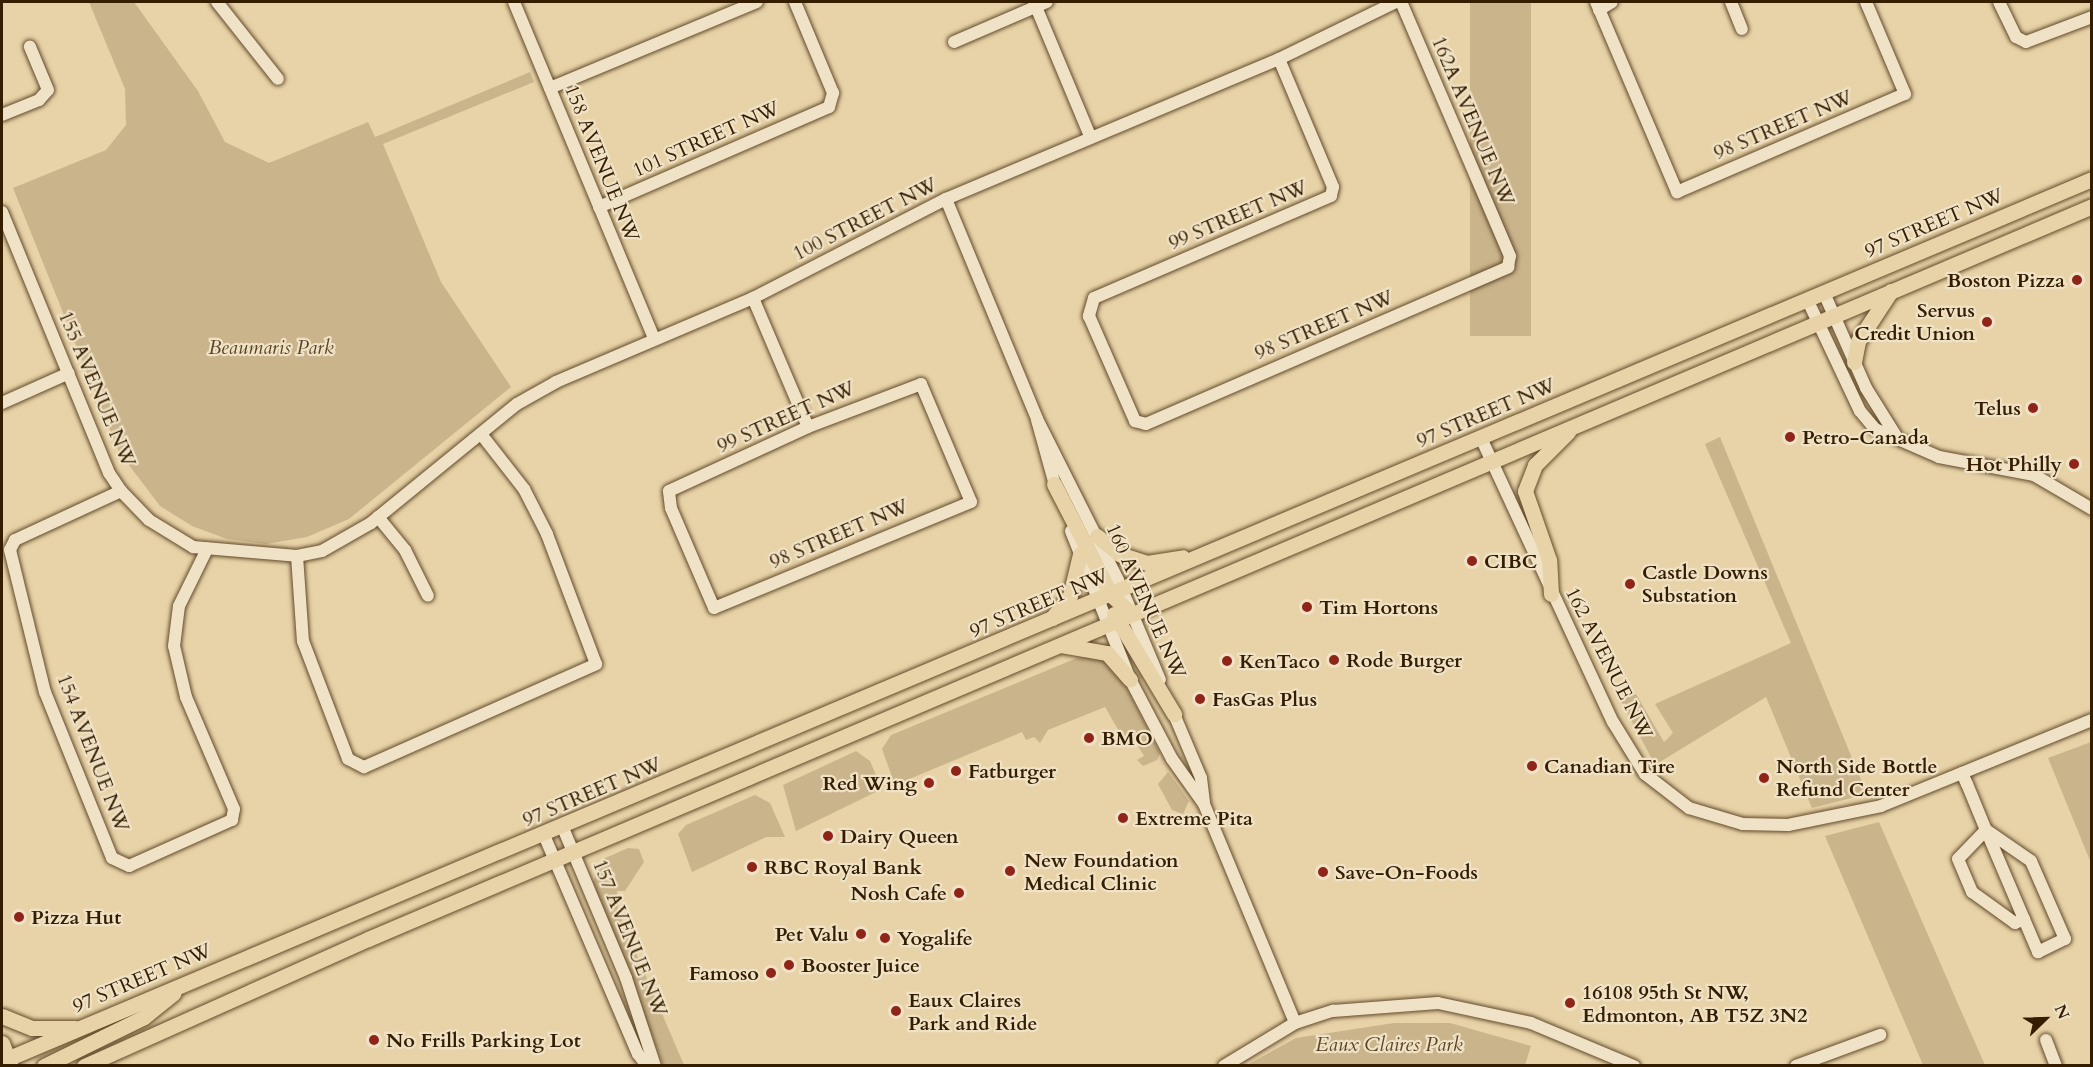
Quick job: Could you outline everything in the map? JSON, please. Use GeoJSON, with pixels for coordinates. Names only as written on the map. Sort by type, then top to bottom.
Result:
{"type":"FeatureCollection","features":[{"type":"Feature","properties":{"kind":"main road","name":"97 STREET NW"},"geometry":{"type":"LineString","coordinates":[[7,1063],[78,1028],[230,963],[563,828],[2091,179]]}},
{"type":"Feature","properties":{"kind":"main road"},"geometry":{"type":"LineString","coordinates":[[87,1065],[573,851],[2091,206]]}},
{"type":"Feature","properties":{"kind":"main road"},"geometry":{"type":"LineString","coordinates":[[1854,362],[1861,336],[1891,291]]}},
{"type":"Feature","properties":{"kind":"main road"},"geometry":{"type":"LineString","coordinates":[[1551,594],[1551,567],[1525,491],[1535,465],[1575,425]]}},
{"type":"Feature","properties":{"kind":"main road"},"geometry":{"type":"LineString","coordinates":[[1054,484],[1111,595],[1120,619],[1174,714]]}},
{"type":"Feature","properties":{"kind":"main road"},"geometry":{"type":"LineString","coordinates":[[1096,536],[1119,554],[1147,563],[1224,547]]}},
{"type":"Feature","properties":{"kind":"main road"},"geometry":{"type":"LineString","coordinates":[[1048,622],[1070,596],[1080,554]]}},
{"type":"Feature","properties":{"kind":"main road"},"geometry":{"type":"LineString","coordinates":[[1058,645],[1107,653],[1130,679]]}},
{"type":"Feature","properties":{"kind":"main road"},"geometry":{"type":"LineString","coordinates":[[44,1065],[144,1017],[186,983]]}},
{"type":"Feature","properties":{"kind":"main road"},"geometry":{"type":"LineString","coordinates":[[2,1016],[32,1028],[78,1028]]}},
{"type":"Feature","properties":{"kind":"main road"},"geometry":{"type":"LineString","coordinates":[[2,1043],[7,1063]]}},
{"type":"Feature","properties":{"kind":"street"},"geometry":{"type":"LineString","coordinates":[[217,2],[278,79]]}},
{"type":"Feature","properties":{"kind":"street","name":"158 AVENUE NW"},"geometry":{"type":"LineString","coordinates":[[514,2],[654,339]]}},
{"type":"Feature","properties":{"kind":"street"},"geometry":{"type":"LineString","coordinates":[[550,88],[757,2]]}},
{"type":"Feature","properties":{"kind":"street","name":"101 STREET NW"},"geometry":{"type":"LineString","coordinates":[[599,207],[829,107],[833,93],[795,2]]}},
{"type":"Feature","properties":{"kind":"street","name":"100 STREET NW"},"geometry":{"type":"LineString","coordinates":[[207,549],[297,556],[322,551],[378,517],[481,434],[556,382],[753,298],[946,199],[1279,59],[1396,2]]}},
{"type":"Feature","properties":{"kind":"street","name":"162A AVENUE NW"},"geometry":{"type":"LineString","coordinates":[[1401,2],[1510,256]]}},
{"type":"Feature","properties":{"kind":"street"},"geometry":{"type":"LineString","coordinates":[[1597,6],[1612,2]]}},
{"type":"Feature","properties":{"kind":"street"},"geometry":{"type":"LineString","coordinates":[[1731,2],[1742,29]]}},
{"type":"Feature","properties":{"kind":"street","name":"98 STREET NW"},"geometry":{"type":"LineString","coordinates":[[1597,6],[1677,192],[1905,94],[1866,2]]}},
{"type":"Feature","properties":{"kind":"street"},"geometry":{"type":"LineString","coordinates":[[1999,2],[2016,37],[2026,42],[2091,17]]}},
{"type":"Feature","properties":{"kind":"street"},"geometry":{"type":"LineString","coordinates":[[954,42],[1039,3],[1091,138]]}},
{"type":"Feature","properties":{"kind":"street"},"geometry":{"type":"LineString","coordinates":[[2,115],[39,100],[48,90],[30,47]]}},
{"type":"Feature","properties":{"kind":"street","name":"99 STREET NW"},"geometry":{"type":"LineString","coordinates":[[1146,424],[1135,421],[1089,316],[1094,298],[1331,196],[1333,187],[1279,59]]}},
{"type":"Feature","properties":{"kind":"street","name":"160 AVENUE NW"},"geometry":{"type":"LineString","coordinates":[[946,199],[1036,419],[1096,536],[1111,595],[1120,619],[1130,679],[1172,759],[1204,804],[1295,1023]]}},
{"type":"Feature","properties":{"kind":"street","name":"155 AVENUE NW"},"geometry":{"type":"LineString","coordinates":[[2,212],[121,491],[170,536],[207,549]]}},
{"type":"Feature","properties":{"kind":"street","name":"98 STREET NW"},"geometry":{"type":"LineString","coordinates":[[1146,424],[1508,267],[1510,256]]}},
{"type":"Feature","properties":{"kind":"street"},"geometry":{"type":"LineString","coordinates":[[1824,293],[1854,362],[1898,439]]}},
{"type":"Feature","properties":{"kind":"street"},"geometry":{"type":"LineString","coordinates":[[753,298],[808,427]]}},
{"type":"Feature","properties":{"kind":"street"},"geometry":{"type":"LineString","coordinates":[[1807,299],[1860,411],[1875,429],[1958,462],[2034,475],[2091,509]]}},
{"type":"Feature","properties":{"kind":"street"},"geometry":{"type":"LineString","coordinates":[[2,403],[69,372]]}},
{"type":"Feature","properties":{"kind":"street","name":"99 STREET NW"},"geometry":{"type":"LineString","coordinates":[[714,608],[671,508],[669,491],[808,427],[921,384],[970,492]]}},
{"type":"Feature","properties":{"kind":"street","name":"160 AVENUE NW"},"geometry":{"type":"LineString","coordinates":[[1036,419],[1054,484],[1080,554],[1111,595]]}},
{"type":"Feature","properties":{"kind":"street"},"geometry":{"type":"LineString","coordinates":[[297,556],[303,641],[348,759],[364,767],[596,664],[547,534],[524,489],[481,434]]}},
{"type":"Feature","properties":{"kind":"street","name":"162 AVENUE NW"},"geometry":{"type":"LineString","coordinates":[[1481,438],[1551,594],[1613,722],[1645,774],[1689,808],[1743,824],[1788,825],[1881,806],[2091,720]]}},
{"type":"Feature","properties":{"kind":"street","name":"154 AVENUE NW"},"geometry":{"type":"LineString","coordinates":[[121,491],[15,540],[10,550],[45,692],[112,858],[129,866],[232,820],[234,809],[186,697],[174,646],[179,606],[207,549]]}},
{"type":"Feature","properties":{"kind":"street","name":"98 STREET NW"},"geometry":{"type":"LineString","coordinates":[[714,608],[970,502],[970,492]]}},
{"type":"Feature","properties":{"kind":"street"},"geometry":{"type":"LineString","coordinates":[[378,517],[405,550],[428,596]]}},
{"type":"Feature","properties":{"kind":"street","name":"160 AVENUE NW"},"geometry":{"type":"LineString","coordinates":[[1174,714],[1201,778],[1204,804]]}},
{"type":"Feature","properties":{"kind":"street"},"geometry":{"type":"LineString","coordinates":[[1962,773],[1986,830],[2038,952],[2065,939],[2031,861],[1986,830]]}},
{"type":"Feature","properties":{"kind":"street","name":"157 AVENUE NW"},"geometry":{"type":"LineString","coordinates":[[563,828],[627,978],[655,1065]]}},
{"type":"Feature","properties":{"kind":"street"},"geometry":{"type":"LineString","coordinates":[[1986,830],[1958,859],[1967,881],[1972,892],[2015,923],[2024,919]]}},
{"type":"Feature","properties":{"kind":"street","name":"157 AVENUE NW"},"geometry":{"type":"LineString","coordinates":[[543,835],[638,1054],[647,1065]]}},
{"type":"Feature","properties":{"kind":"street"},"geometry":{"type":"LineString","coordinates":[[1224,1065],[1295,1023],[1366,1005],[1438,1003],[1531,1023],[1634,1065]]}},
{"type":"Feature","properties":{"kind":"street"},"geometry":{"type":"LineString","coordinates":[[1796,1065],[1880,1035]]}},
{"type":"Feature","properties":{"kind":"street"},"geometry":{"type":"LineString","coordinates":[[2046,1040],[2056,1065]]}},
{"type":"Feature","properties":{"kind":"green space","name":"Beaumaris Park"},"geometry":{"type":"Polygon","coordinates":[[[89,2],[134,2],[198,91],[225,142],[269,163],[368,122],[375,137],[530,72],[534,82],[383,144],[441,282],[511,387],[349,519],[307,537],[266,544],[227,539],[192,526],[160,506],[119,452],[13,188],[106,150],[126,125],[125,89],[89,2]]]}},
{"type":"Feature","properties":{"kind":"green space"},"geometry":{"type":"Polygon","coordinates":[[[1470,2],[1531,2],[1531,336],[1470,336],[1470,2]]]}},
{"type":"Feature","properties":{"kind":"green space"},"geometry":{"type":"Polygon","coordinates":[[[1720,437],[1867,794],[1812,808],[1766,697],[1655,765],[1620,699],[1636,694],[1664,742],[1673,733],[1655,704],[1791,643],[1705,444],[1720,437]]]}},
{"type":"Feature","properties":{"kind":"green space"},"geometry":{"type":"Polygon","coordinates":[[[1101,656],[1117,669],[1160,753],[1157,760],[1143,766],[1137,760],[1144,756],[1135,741],[1127,745],[1105,707],[1048,730],[1040,743],[1034,737],[1026,740],[1022,732],[895,785],[882,749],[891,735],[1077,658],[1101,656]]]}},
{"type":"Feature","properties":{"kind":"green space"},"geometry":{"type":"Polygon","coordinates":[[[2091,742],[2091,863],[2048,758],[2091,742]]]}},
{"type":"Feature","properties":{"kind":"green space"},"geometry":{"type":"Polygon","coordinates":[[[856,751],[870,761],[882,789],[796,831],[783,785],[856,751]]]}},
{"type":"Feature","properties":{"kind":"green space"},"geometry":{"type":"Polygon","coordinates":[[[1168,772],[1189,801],[1183,814],[1172,810],[1158,784],[1168,772]]]}},
{"type":"Feature","properties":{"kind":"green space"},"geometry":{"type":"Polygon","coordinates":[[[755,795],[770,803],[785,837],[766,837],[692,872],[678,834],[686,825],[755,795]]]}},
{"type":"Feature","properties":{"kind":"green space"},"geometry":{"type":"Polygon","coordinates":[[[1879,822],[1985,1065],[1923,1065],[1825,836],[1879,822]]]}},
{"type":"Feature","properties":{"kind":"green space"},"geometry":{"type":"Polygon","coordinates":[[[628,848],[639,849],[644,862],[625,891],[617,891],[618,911],[684,1065],[663,1065],[593,882],[603,859],[628,848]]]}},
{"type":"Feature","properties":{"kind":"green space","name":"Eaux Claires Park"},"geometry":{"type":"Polygon","coordinates":[[[1394,1023],[1450,1023],[1531,1046],[1525,1065],[1247,1065],[1296,1038],[1394,1023]]]}},
{"type":"Feature","properties":{"kind":"place","name":"Boston Pizza"},"geometry":{"type":"Point","coordinates":[2077,280]}},
{"type":"Feature","properties":{"kind":"place","name":"Servus Credit Union"},"geometry":{"type":"Point","coordinates":[1987,322]}},
{"type":"Feature","properties":{"kind":"place","name":"Telus"},"geometry":{"type":"Point","coordinates":[2033,408]}},
{"type":"Feature","properties":{"kind":"place","name":"Petro-Canada"},"geometry":{"type":"Point","coordinates":[1790,437]}},
{"type":"Feature","properties":{"kind":"place","name":"Hot Philly"},"geometry":{"type":"Point","coordinates":[2074,464]}},
{"type":"Feature","properties":{"kind":"place","name":"CIBC"},"geometry":{"type":"Point","coordinates":[1472,561]}},
{"type":"Feature","properties":{"kind":"place","name":"Castle Downs Substation"},"geometry":{"type":"Point","coordinates":[1630,584]}},
{"type":"Feature","properties":{"kind":"place","name":"Tim Hortons"},"geometry":{"type":"Point","coordinates":[1307,607]}},
{"type":"Feature","properties":{"kind":"place","name":"Rode Burger"},"geometry":{"type":"Point","coordinates":[1334,660]}},
{"type":"Feature","properties":{"kind":"place","name":"KenTaco"},"geometry":{"type":"Point","coordinates":[1227,661]}},
{"type":"Feature","properties":{"kind":"place","name":"FasGas Plus"},"geometry":{"type":"Point","coordinates":[1200,699]}},
{"type":"Feature","properties":{"kind":"place","name":"BMO"},"geometry":{"type":"Point","coordinates":[1089,738]}},
{"type":"Feature","properties":{"kind":"place","name":"Canadian Tire"},"geometry":{"type":"Point","coordinates":[1532,766]}},
{"type":"Feature","properties":{"kind":"place","name":"Fatburger"},"geometry":{"type":"Point","coordinates":[956,771]}},
{"type":"Feature","properties":{"kind":"place","name":"North Side Bottle Refund Center"},"geometry":{"type":"Point","coordinates":[1764,778]}},
{"type":"Feature","properties":{"kind":"place","name":"Red Wing"},"geometry":{"type":"Point","coordinates":[929,783]}},
{"type":"Feature","properties":{"kind":"place","name":"Extreme Pita"},"geometry":{"type":"Point","coordinates":[1123,818]}},
{"type":"Feature","properties":{"kind":"place","name":"Dairy Queen"},"geometry":{"type":"Point","coordinates":[828,836]}},
{"type":"Feature","properties":{"kind":"place","name":"RBC Royal Bank"},"geometry":{"type":"Point","coordinates":[752,867]}},
{"type":"Feature","properties":{"kind":"place","name":"New Foundation Medical Clinic"},"geometry":{"type":"Point","coordinates":[1010,871]}},
{"type":"Feature","properties":{"kind":"place","name":"Save-On-Foods"},"geometry":{"type":"Point","coordinates":[1323,872]}},
{"type":"Feature","properties":{"kind":"place","name":"Nosh Cafe"},"geometry":{"type":"Point","coordinates":[959,893]}},
{"type":"Feature","properties":{"kind":"place","name":"Pizza Hut"},"geometry":{"type":"Point","coordinates":[19,917]}},
{"type":"Feature","properties":{"kind":"place","name":"Pet Valu"},"geometry":{"type":"Point","coordinates":[861,934]}},
{"type":"Feature","properties":{"kind":"place","name":"Yogalife"},"geometry":{"type":"Point","coordinates":[885,938]}},
{"type":"Feature","properties":{"kind":"place","name":"Booster Juice"},"geometry":{"type":"Point","coordinates":[789,965]}},
{"type":"Feature","properties":{"kind":"place","name":"Famoso"},"geometry":{"type":"Point","coordinates":[771,973]}},
{"type":"Feature","properties":{"kind":"place","name":"16108 95th St NW, Edmonton, AB T5Z 3N2"},"geometry":{"type":"Point","coordinates":[1570,1003]}},
{"type":"Feature","properties":{"kind":"place","name":"Eaux Claires Park and Ride"},"geometry":{"type":"Point","coordinates":[896,1011]}},
{"type":"Feature","properties":{"kind":"place","name":"No Frills Parking Lot"},"geometry":{"type":"Point","coordinates":[374,1040]}}]}
